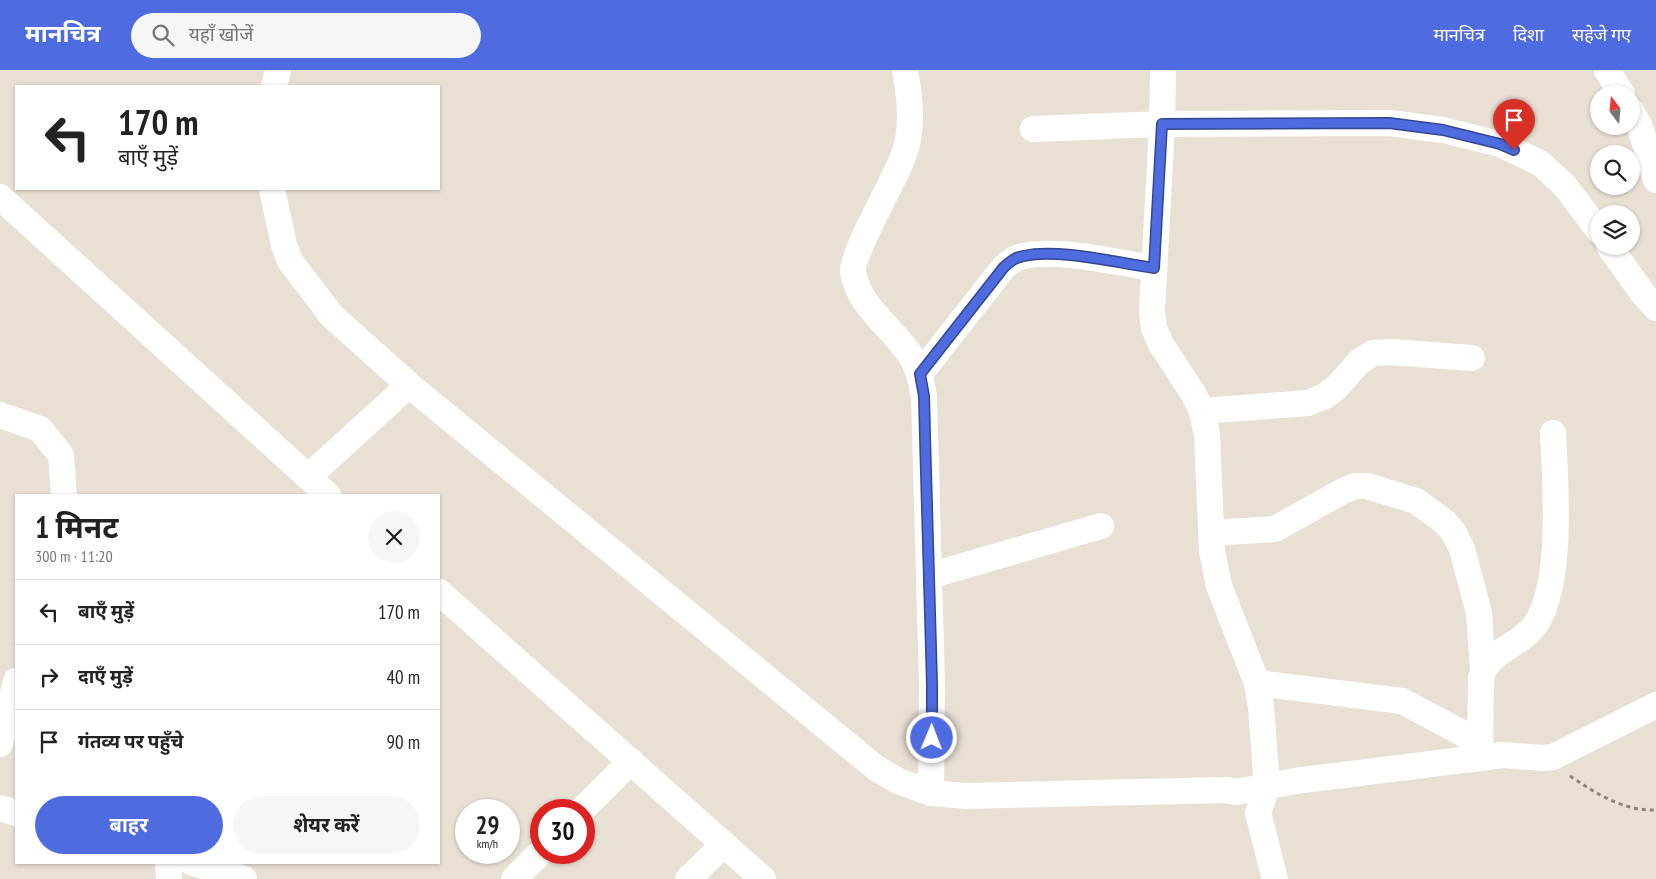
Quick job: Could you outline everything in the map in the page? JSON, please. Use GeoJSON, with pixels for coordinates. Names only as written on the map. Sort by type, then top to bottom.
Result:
{"type":"FeatureCollection","features":[{"type":"Feature","properties":{"kind":"street"},"geometry":{"type":"LineString","coordinates":[[274,85],[278,70]]}},
{"type":"Feature","properties":{"kind":"street"},"geometry":{"type":"LineString","coordinates":[[905,70],[910,97],[910,128],[904,156],[859,249],[853,270],[859,290],[910,353],[920,374],[924,396],[932,684],[931,793]]}},
{"type":"Feature","properties":{"kind":"street"},"geometry":{"type":"LineString","coordinates":[[1163,70],[1152,311],[1154,328],[1161,344],[1193,393],[1202,411],[1207,435],[1212,551],[1219,586],[1257,683],[1261,707],[1267,787],[1258,813],[1276,879]]}},
{"type":"Feature","properties":{"kind":"street"},"geometry":{"type":"LineString","coordinates":[[1607,70],[1616,85]]}},
{"type":"Feature","properties":{"kind":"street"},"geometry":{"type":"LineString","coordinates":[[1033,129],[1162,124],[1389,123],[1443,130],[1500,144],[1540,163],[1565,186],[1590,219]]}},
{"type":"Feature","properties":{"kind":"street"},"geometry":{"type":"LineString","coordinates":[[1640,127],[1656,180]]}},
{"type":"Feature","properties":{"kind":"street"},"geometry":{"type":"LineString","coordinates":[[272,190],[284,245],[290,262],[332,316],[409,385],[876,768],[898,781],[931,793],[967,796],[1216,790],[1236,792],[1479,750]]}},
{"type":"Feature","properties":{"kind":"street"},"geometry":{"type":"LineString","coordinates":[[0,197],[327,494]]}},
{"type":"Feature","properties":{"kind":"street"},"geometry":{"type":"LineString","coordinates":[[920,374],[1001,271],[1013,260],[1024,256],[1055,253],[1154,268]]}},
{"type":"Feature","properties":{"kind":"street"},"geometry":{"type":"LineString","coordinates":[[1615,255],[1644,295],[1656,308]]}},
{"type":"Feature","properties":{"kind":"street"},"geometry":{"type":"LineString","coordinates":[[1202,411],[1308,403],[1325,396],[1337,387],[1358,362],[1373,353],[1390,352],[1472,358]]}},
{"type":"Feature","properties":{"kind":"street"},"geometry":{"type":"LineString","coordinates":[[308,477],[409,385]]}},
{"type":"Feature","properties":{"kind":"street"},"geometry":{"type":"LineString","coordinates":[[0,415],[40,429],[61,455],[64,494]]}},
{"type":"Feature","properties":{"kind":"street"},"geometry":{"type":"LineString","coordinates":[[1479,750],[1480,678],[1483,669],[1488,662],[1531,630],[1540,617],[1547,596],[1554,562],[1556,501],[1553,433]]}},
{"type":"Feature","properties":{"kind":"street"},"geometry":{"type":"LineString","coordinates":[[1212,533],[1276,529],[1355,486],[1367,486],[1416,501],[1446,522],[1462,549],[1479,613],[1483,669]]}},
{"type":"Feature","properties":{"kind":"street"},"geometry":{"type":"LineString","coordinates":[[929,576],[1100,526]]}},
{"type":"Feature","properties":{"kind":"street"},"geometry":{"type":"LineString","coordinates":[[440,593],[762,879]]}},
{"type":"Feature","properties":{"kind":"street"},"geometry":{"type":"LineString","coordinates":[[1257,683],[1402,702],[1479,750],[1503,755],[1543,758],[1562,753],[1656,705]]}},
{"type":"Feature","properties":{"kind":"street"},"geometry":{"type":"LineString","coordinates":[[0,744],[15,685]]}},
{"type":"Feature","properties":{"kind":"street"},"geometry":{"type":"LineString","coordinates":[[593,799],[631,761]]}},
{"type":"Feature","properties":{"kind":"street"},"geometry":{"type":"LineString","coordinates":[[0,808],[15,813]]}},
{"type":"Feature","properties":{"kind":"street"},"geometry":{"type":"LineString","coordinates":[[688,879],[724,844]]}},
{"type":"Feature","properties":{"kind":"street"},"geometry":{"type":"LineString","coordinates":[[514,879],[530,863]]}},
{"type":"Feature","properties":{"kind":"street"},"geometry":{"type":"LineString","coordinates":[[168,864],[169,879]]}},
{"type":"Feature","properties":{"kind":"street"},"geometry":{"type":"LineString","coordinates":[[198,864],[244,879]]}},
{"type":"Feature","properties":{"kind":"path"},"geometry":{"type":"LineString","coordinates":[[1543,758],[1603,798],[1640,810],[1656,810]]}},
{"type":"Feature","properties":{"kind":"route"},"geometry":{"type":"LineString","coordinates":[[932,738],[924,396],[920,374],[1004,267],[1013,260],[1024,256],[1055,253],[1154,268],[1162,124],[1389,123],[1443,130],[1500,144],[1514,150]]}}]}
